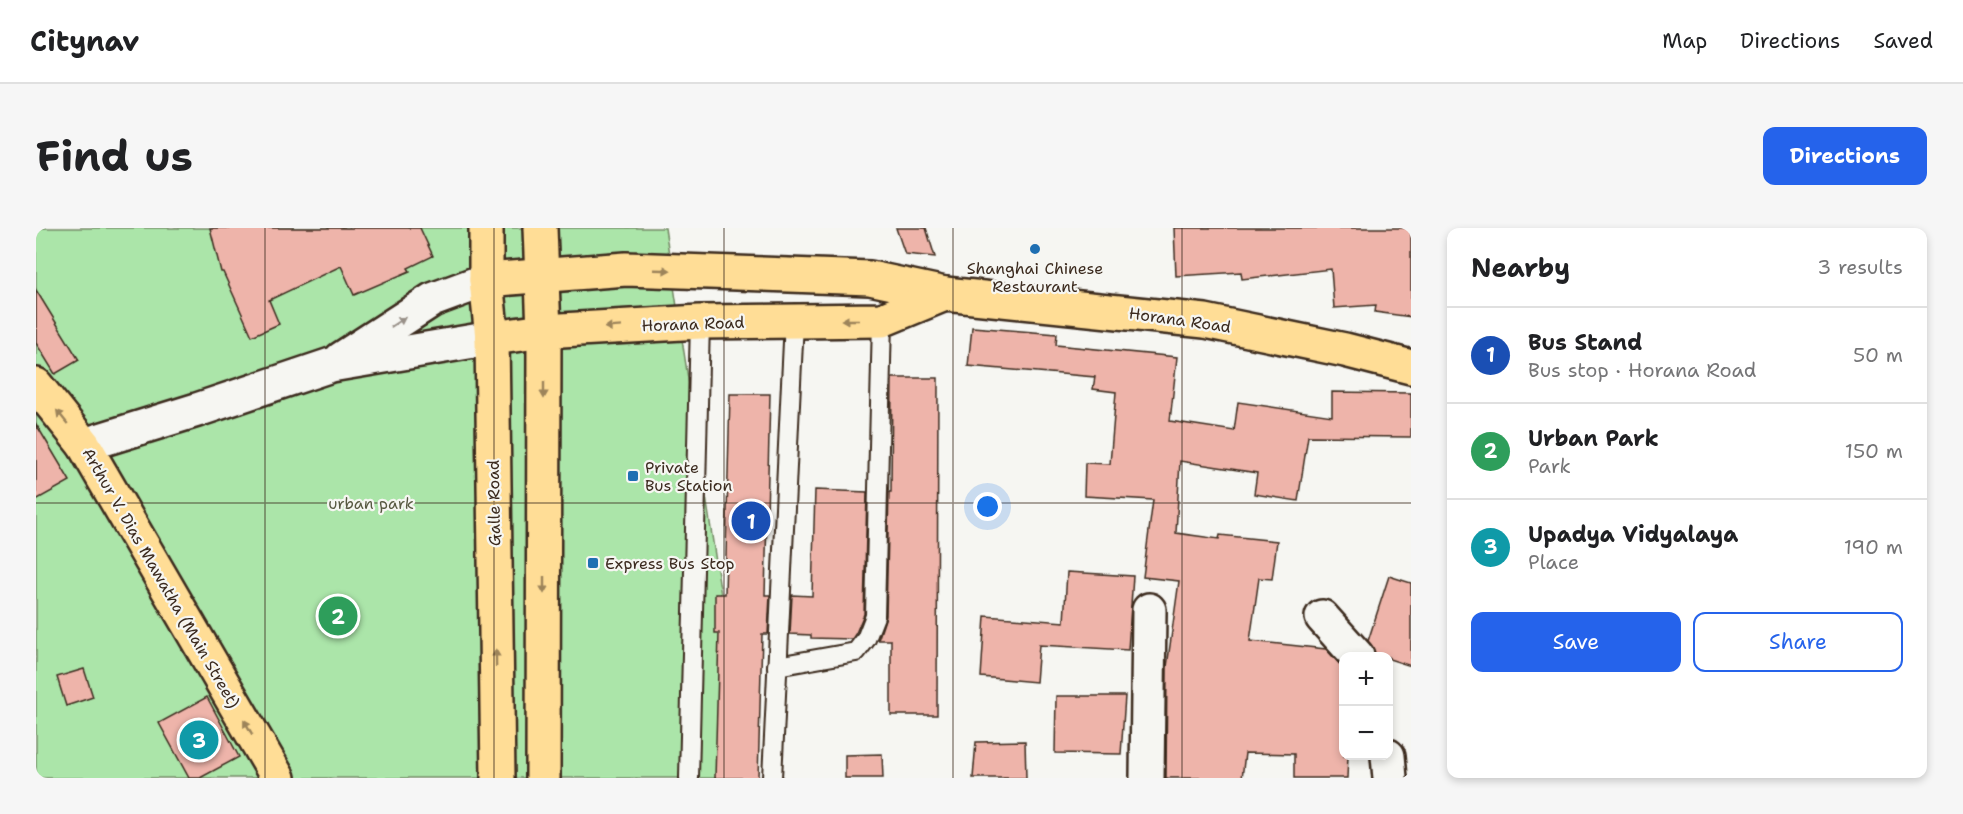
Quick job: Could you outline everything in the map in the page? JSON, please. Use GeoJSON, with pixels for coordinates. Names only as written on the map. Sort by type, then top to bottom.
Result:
{"type":"FeatureCollection","features":[{"type":"Feature","properties":{"kind":"main road","name":"Galle Road"},"geometry":{"type":"LineString","coordinates":[[486,228],[486,279],[492,338],[498,778]]}},
{"type":"Feature","properties":{"kind":"main road"},"geometry":{"type":"LineString","coordinates":[[540,228],[544,331],[543,778]]}},
{"type":"Feature","properties":{"kind":"main road","name":"Horana Road"},"geometry":{"type":"LineString","coordinates":[[486,279],[626,269],[870,278],[945,294],[1205,321],[1345,350],[1411,367]]}},
{"type":"Feature","properties":{"kind":"main road"},"geometry":{"type":"LineString","coordinates":[[332,365],[432,300],[486,279]]}},
{"type":"Feature","properties":{"kind":"main road","name":"Horana Road"},"geometry":{"type":"LineString","coordinates":[[492,338],[544,331],[700,322],[882,320],[945,294]]}},
{"type":"Feature","properties":{"kind":"main road"},"geometry":{"type":"LineString","coordinates":[[84,445],[332,365],[492,338]]}},
{"type":"Feature","properties":{"kind":"main road","name":"Arthur V. Dias Mawatha (Main Street)"},"geometry":{"type":"LineString","coordinates":[[36,384],[84,445],[278,778]]}},
{"type":"Feature","properties":{"kind":"main road"},"geometry":{"type":"LineString","coordinates":[[1147,778],[1149,610]]}},
{"type":"Feature","properties":{"kind":"main road"},"geometry":{"type":"LineString","coordinates":[[1322,617],[1353,652]]}},
{"type":"Feature","properties":{"kind":"main road"},"geometry":{"type":"LineString","coordinates":[[1388,760],[1390,778]]}},
{"type":"Feature","properties":{"kind":"lane"},"geometry":{"type":"LineString","coordinates":[[777,666],[856,652],[866,639],[875,616],[882,320]]}},
{"type":"Feature","properties":{"kind":"lane"},"geometry":{"type":"LineString","coordinates":[[772,778],[794,321]]}},
{"type":"Feature","properties":{"kind":"lane"},"geometry":{"type":"LineString","coordinates":[[688,778],[700,322]]}},
{"type":"Feature","properties":{"kind":"green space","name":"urban park"},"geometry":{"type":"Polygon","coordinates":[[[36,228],[665,228],[749,778],[36,778],[36,228]]]}},
{"type":"Feature","properties":{"kind":"building"},"geometry":{"type":"Polygon","coordinates":[[[210,228],[420,228],[433,256],[408,268],[410,271],[354,295],[341,266],[269,300],[279,324],[252,336],[221,272],[210,228]]]}},
{"type":"Feature","properties":{"kind":"building"},"geometry":{"type":"Polygon","coordinates":[[[896,228],[926,228],[935,257],[905,254],[896,228]]]}},
{"type":"Feature","properties":{"kind":"building"},"geometry":{"type":"Polygon","coordinates":[[[1174,228],[1411,228],[1411,317],[1375,312],[1376,305],[1334,308],[1331,269],[1242,279],[1241,272],[1176,276],[1174,228]]]}},
{"type":"Feature","properties":{"kind":"building"},"geometry":{"type":"Polygon","coordinates":[[[36,290],[79,360],[55,374],[36,343],[36,290]]]}},
{"type":"Feature","properties":{"kind":"building"},"geometry":{"type":"Polygon","coordinates":[[[972,327],[1057,334],[1056,345],[1177,357],[1170,421],[1234,431],[1238,402],[1332,416],[1332,392],[1411,393],[1411,437],[1308,436],[1298,501],[1254,494],[1257,473],[1180,461],[1176,533],[1219,539],[1220,535],[1277,541],[1272,579],[1259,578],[1250,641],[1326,649],[1339,663],[1339,760],[1348,760],[1347,778],[1294,778],[1294,754],[1245,753],[1242,778],[1166,778],[1167,667],[1179,581],[1143,577],[1153,500],[1084,496],[1085,463],[1110,464],[1116,392],[1093,389],[1095,377],[968,366],[972,327]]]}},
{"type":"Feature","properties":{"kind":"building"},"geometry":{"type":"Polygon","coordinates":[[[892,378],[938,378],[937,715],[891,715],[891,640],[878,640],[886,616],[889,492],[891,492],[892,378]]]}},
{"type":"Feature","properties":{"kind":"building"},"geometry":{"type":"Polygon","coordinates":[[[730,394],[770,394],[765,595],[770,595],[768,634],[762,634],[758,778],[715,778],[719,633],[715,633],[715,594],[725,594],[730,394]]]}},
{"type":"Feature","properties":{"kind":"building"},"geometry":{"type":"Polygon","coordinates":[[[36,424],[70,481],[36,500],[36,424]]]}},
{"type":"Feature","properties":{"kind":"building"},"geometry":{"type":"Polygon","coordinates":[[[815,490],[867,492],[864,614],[852,639],[811,638],[811,635],[790,634],[792,595],[812,596],[815,490]]]}},
{"type":"Feature","properties":{"kind":"building"},"geometry":{"type":"Polygon","coordinates":[[[1067,572],[1133,576],[1128,650],[1039,645],[1036,682],[981,677],[985,616],[1064,622],[1067,572]]]}},
{"type":"Feature","properties":{"kind":"building"},"geometry":{"type":"Polygon","coordinates":[[[1389,576],[1411,583],[1411,666],[1393,660],[1393,652],[1374,652],[1368,641],[1389,576]]]}},
{"type":"Feature","properties":{"kind":"building"},"geometry":{"type":"Polygon","coordinates":[[[84,669],[93,697],[66,706],[57,677],[84,669]]]}},
{"type":"Feature","properties":{"kind":"building"},"geometry":{"type":"Polygon","coordinates":[[[1056,696],[1125,696],[1121,754],[1055,753],[1056,696]]]}},
{"type":"Feature","properties":{"kind":"building"},"geometry":{"type":"Polygon","coordinates":[[[207,697],[239,757],[200,778],[189,778],[159,723],[207,697]]]}},
{"type":"Feature","properties":{"kind":"building"},"geometry":{"type":"Polygon","coordinates":[[[1025,741],[1026,778],[973,778],[976,742],[1025,741]]]}},
{"type":"Feature","properties":{"kind":"building"},"geometry":{"type":"Polygon","coordinates":[[[882,754],[883,778],[845,778],[845,755],[882,754]]]}},
{"type":"Feature","properties":{"kind":"place","name":"Shanghai Chinese Restaurant"},"geometry":{"type":"Point","coordinates":[1035,249]}},
{"type":"Feature","properties":{"kind":"place","name":"Private Bus Station"},"geometry":{"type":"Point","coordinates":[633,476]}},
{"type":"Feature","properties":{"kind":"place","name":"Bus Stand"},"geometry":{"type":"Point","coordinates":[751,521]}},
{"type":"Feature","properties":{"kind":"place","name":"Express Bus Stop"},"geometry":{"type":"Point","coordinates":[593,563]}},
{"type":"Feature","properties":{"kind":"place","name":"Urban Park"},"geometry":{"type":"Point","coordinates":[338,616]}},
{"type":"Feature","properties":{"kind":"place","name":"Upadya Vidyalaya"},"geometry":{"type":"Point","coordinates":[199,740]}}]}
